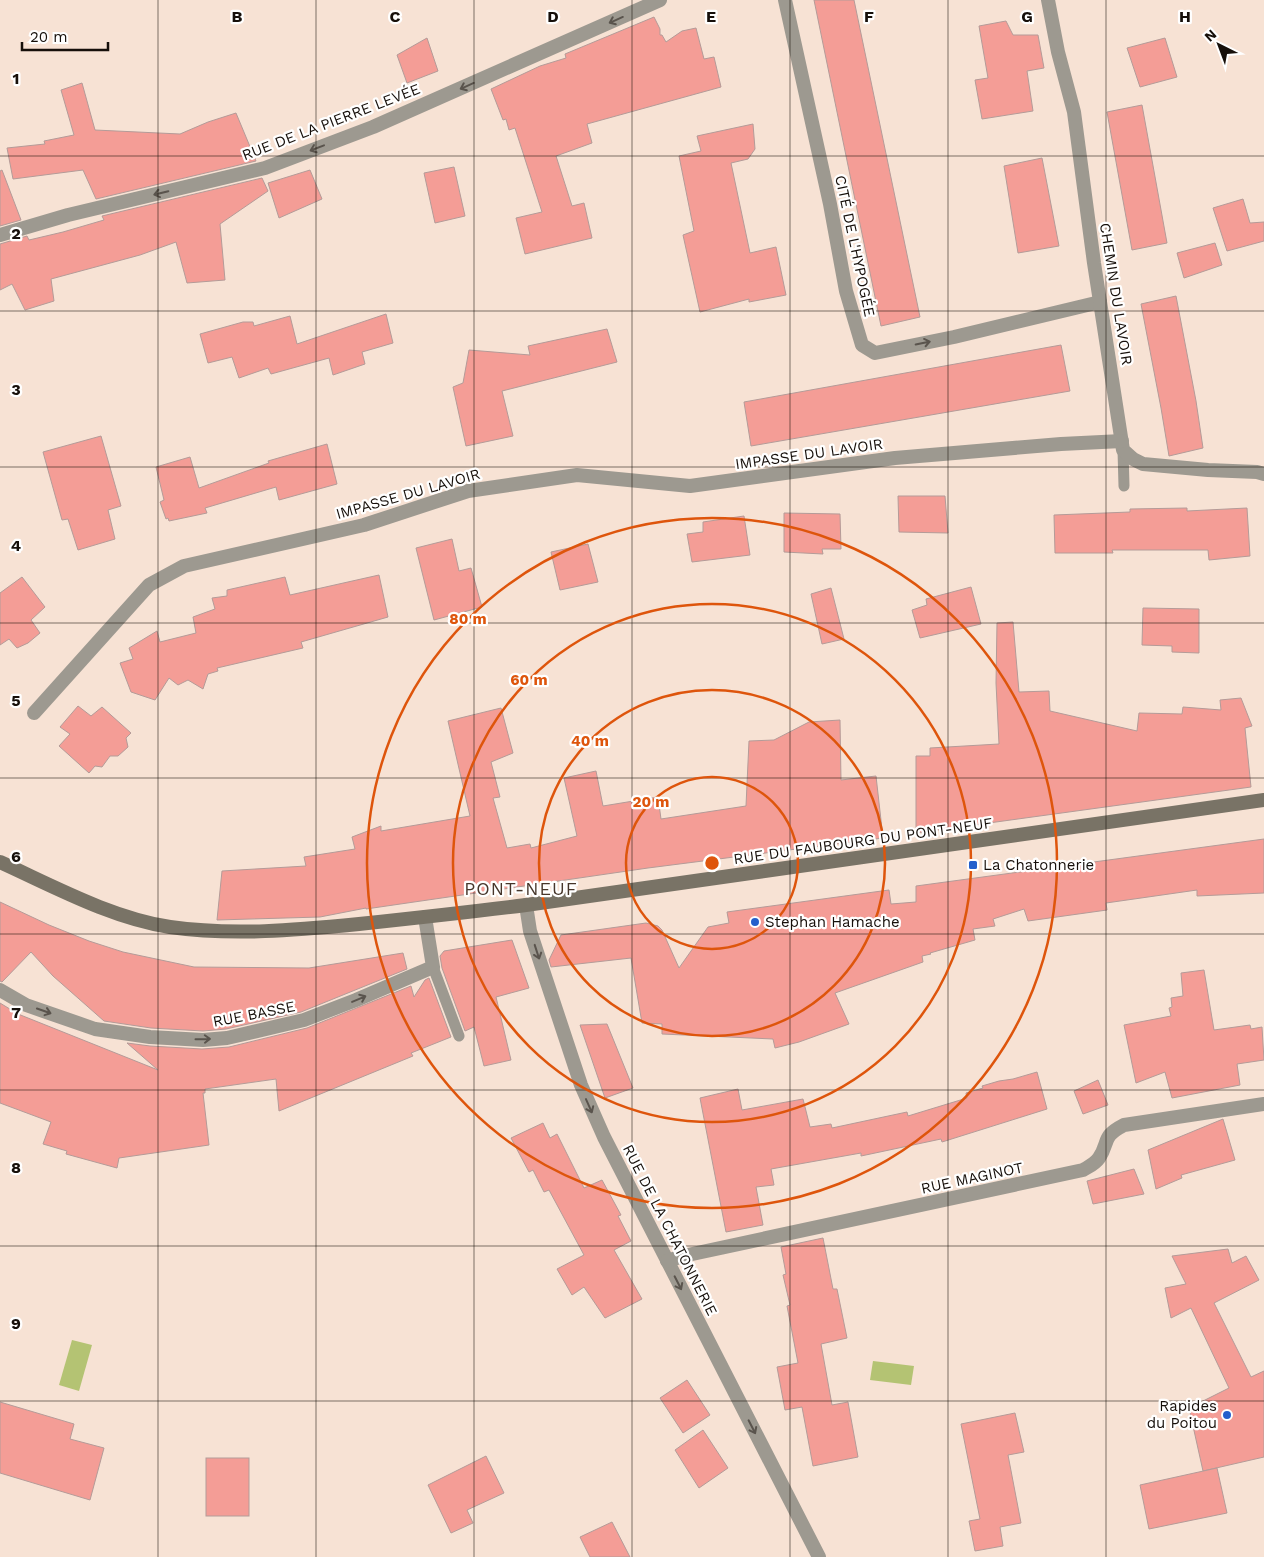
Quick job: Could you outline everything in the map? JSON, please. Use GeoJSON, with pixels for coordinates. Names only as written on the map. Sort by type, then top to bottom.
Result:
{"type":"FeatureCollection","features":[{"type":"Feature","properties":{"kind":"main road","name":"RUE DU FAUBOURG DU PONT-NEUF"},"geometry":{"type":"LineString","coordinates":[[0,862],[89,902],[130,917],[169,926],[227,932],[297,930],[526,905],[1264,800]]}},
{"type":"Feature","properties":{"kind":"street","name":"RUE DE LA PIERRE LEVÉE"},"geometry":{"type":"LineString","coordinates":[[0,235],[68,215],[265,168],[373,127],[660,0]]}},
{"type":"Feature","properties":{"kind":"street","name":"CITÉ DE L'HYPOGÉE"},"geometry":{"type":"LineString","coordinates":[[785,0],[830,204],[846,291],[862,346],[876,353],[954,337],[1100,302]]}},
{"type":"Feature","properties":{"kind":"street","name":"CHEMIN DU LAVOIR"},"geometry":{"type":"LineString","coordinates":[[1048,0],[1058,52],[1074,112],[1100,302],[1123,446]]}},
{"type":"Feature","properties":{"kind":"street","name":"IMPASSE DU LAVOIR"},"geometry":{"type":"LineString","coordinates":[[34,713],[149,585],[184,566],[364,525],[468,491],[577,475],[690,486],[895,458],[1060,444],[1123,446]]}},
{"type":"Feature","properties":{"kind":"street"},"geometry":{"type":"LineString","coordinates":[[1123,446],[1133,459],[1143,464],[1264,474]]}},
{"type":"Feature","properties":{"kind":"street","name":"RUE DE LA CHATONNERIE"},"geometry":{"type":"LineString","coordinates":[[526,905],[530,931],[580,1085],[604,1137],[819,1557]]}},
{"type":"Feature","properties":{"kind":"street"},"geometry":{"type":"LineString","coordinates":[[425,917],[433,967]]}},
{"type":"Feature","properties":{"kind":"street","name":"RUE BASSE"},"geometry":{"type":"LineString","coordinates":[[0,990],[26,1005],[95,1029],[150,1037],[203,1040],[227,1038],[304,1020],[433,967]]}},
{"type":"Feature","properties":{"kind":"street","name":"RUE MAGINOT"},"geometry":{"type":"LineString","coordinates":[[667,1261],[1083,1170],[1098,1160],[1107,1138],[1113,1130],[1124,1124],[1264,1104]]}},
{"type":"Feature","properties":{"kind":"lane"},"geometry":{"type":"LineString","coordinates":[[1123,446],[1124,486]]}},
{"type":"Feature","properties":{"kind":"lane"},"geometry":{"type":"LineString","coordinates":[[433,967],[459,1036]]}},
{"type":"Feature","properties":{"kind":"shaded area"},"geometry":{"type":"Polygon","coordinates":[[[72,1340],[92,1345],[79,1391],[59,1385],[72,1340]]]}},
{"type":"Feature","properties":{"kind":"shaded area"},"geometry":{"type":"Polygon","coordinates":[[[873,1361],[914,1366],[911,1385],[870,1380],[873,1361]]]}},
{"type":"Feature","properties":{"kind":"building"},"geometry":{"type":"Polygon","coordinates":[[[814,0],[854,0],[920,317],[881,326],[814,0]]]}},
{"type":"Feature","properties":{"kind":"building"},"geometry":{"type":"Polygon","coordinates":[[[654,17],[660,29],[660,35],[662,35],[666,42],[682,31],[696,28],[704,59],[714,57],[721,87],[587,124],[592,143],[556,156],[572,206],[584,203],[592,238],[525,254],[516,218],[542,212],[515,128],[509,130],[506,119],[503,120],[491,89],[540,66],[566,58],[565,54],[654,17]]]}},
{"type":"Feature","properties":{"kind":"building"},"geometry":{"type":"Polygon","coordinates":[[[1006,21],[1013,35],[1038,35],[1044,68],[1027,71],[1033,111],[982,119],[975,80],[988,78],[979,26],[1006,21]]]}},
{"type":"Feature","properties":{"kind":"building"},"geometry":{"type":"Polygon","coordinates":[[[427,38],[438,71],[407,83],[397,55],[427,38]]]}},
{"type":"Feature","properties":{"kind":"building"},"geometry":{"type":"Polygon","coordinates":[[[1165,38],[1177,77],[1140,87],[1127,48],[1165,38]]]}},
{"type":"Feature","properties":{"kind":"building"},"geometry":{"type":"Polygon","coordinates":[[[82,83],[95,130],[180,134],[236,113],[256,161],[96,199],[83,170],[13,179],[7,148],[45,144],[44,141],[74,135],[61,90],[82,83]]]}},
{"type":"Feature","properties":{"kind":"building"},"geometry":{"type":"Polygon","coordinates":[[[1142,105],[1167,243],[1132,250],[1107,112],[1142,105]]]}},
{"type":"Feature","properties":{"kind":"building"},"geometry":{"type":"Polygon","coordinates":[[[753,124],[755,149],[748,159],[731,163],[750,253],[776,247],[786,295],[749,302],[749,299],[700,312],[683,235],[694,231],[679,156],[701,151],[697,136],[753,124]]]}},
{"type":"Feature","properties":{"kind":"building"},"geometry":{"type":"Polygon","coordinates":[[[1042,158],[1059,246],[1018,253],[1004,166],[1042,158]]]}},
{"type":"Feature","properties":{"kind":"building"},"geometry":{"type":"Polygon","coordinates":[[[454,167],[465,216],[435,223],[424,173],[454,167]]]}},
{"type":"Feature","properties":{"kind":"building"},"geometry":{"type":"Polygon","coordinates":[[[2,170],[21,220],[0,226],[0,171],[2,170]]]}},
{"type":"Feature","properties":{"kind":"building"},"geometry":{"type":"Polygon","coordinates":[[[310,170],[322,199],[279,218],[268,183],[310,170]]]}},
{"type":"Feature","properties":{"kind":"building"},"geometry":{"type":"Polygon","coordinates":[[[262,178],[268,191],[220,224],[225,280],[187,283],[176,242],[140,255],[51,279],[54,301],[25,310],[12,284],[0,290],[0,244],[27,236],[29,240],[63,232],[104,220],[102,216],[262,178]]]}},
{"type":"Feature","properties":{"kind":"building"},"geometry":{"type":"Polygon","coordinates":[[[1243,199],[1250,223],[1264,222],[1264,241],[1227,251],[1213,208],[1243,199]]]}},
{"type":"Feature","properties":{"kind":"building"},"geometry":{"type":"Polygon","coordinates":[[[1215,243],[1222,265],[1184,278],[1177,253],[1215,243]]]}},
{"type":"Feature","properties":{"kind":"building"},"geometry":{"type":"Polygon","coordinates":[[[1176,296],[1203,448],[1169,456],[1141,304],[1176,296]]]}},
{"type":"Feature","properties":{"kind":"building"},"geometry":{"type":"Polygon","coordinates":[[[386,314],[393,343],[362,352],[365,364],[333,375],[329,358],[271,374],[268,368],[239,378],[232,357],[208,363],[200,334],[243,322],[253,322],[254,326],[290,316],[297,344],[386,314]]]}},
{"type":"Feature","properties":{"kind":"building"},"geometry":{"type":"Polygon","coordinates":[[[607,329],[617,362],[502,391],[513,436],[466,446],[453,387],[463,383],[469,350],[530,355],[528,346],[607,329]]]}},
{"type":"Feature","properties":{"kind":"building"},"geometry":{"type":"Polygon","coordinates":[[[1061,345],[1070,391],[751,446],[744,402],[1061,345]]]}},
{"type":"Feature","properties":{"kind":"building"},"geometry":{"type":"Polygon","coordinates":[[[101,436],[121,506],[108,510],[115,539],[78,550],[68,519],[62,520],[43,452],[101,436]]]}},
{"type":"Feature","properties":{"kind":"building"},"geometry":{"type":"Polygon","coordinates":[[[327,444],[337,484],[279,500],[276,487],[205,508],[207,513],[169,521],[168,518],[166,519],[160,502],[164,500],[156,467],[190,457],[199,488],[269,463],[268,461],[327,444]]]}},
{"type":"Feature","properties":{"kind":"building"},"geometry":{"type":"Polygon","coordinates":[[[898,496],[945,496],[948,533],[899,532],[898,496]]]}},
{"type":"Feature","properties":{"kind":"building"},"geometry":{"type":"Polygon","coordinates":[[[1187,508],[1187,511],[1247,508],[1250,556],[1209,560],[1208,550],[1112,550],[1113,553],[1055,553],[1054,515],[1130,512],[1130,509],[1187,508]]]}},
{"type":"Feature","properties":{"kind":"building"},"geometry":{"type":"Polygon","coordinates":[[[784,513],[840,514],[841,549],[822,549],[823,554],[784,552],[784,513]]]}},
{"type":"Feature","properties":{"kind":"building"},"geometry":{"type":"Polygon","coordinates":[[[744,516],[750,555],[692,562],[687,534],[703,532],[703,522],[744,516]]]}},
{"type":"Feature","properties":{"kind":"building"},"geometry":{"type":"Polygon","coordinates":[[[452,539],[459,571],[471,568],[482,607],[434,620],[416,548],[452,539]]]}},
{"type":"Feature","properties":{"kind":"building"},"geometry":{"type":"Polygon","coordinates":[[[588,544],[598,582],[560,590],[551,552],[588,544]]]}},
{"type":"Feature","properties":{"kind":"building"},"geometry":{"type":"Polygon","coordinates":[[[379,575],[388,617],[301,642],[303,648],[217,668],[218,671],[208,674],[203,689],[188,680],[178,685],[169,678],[155,700],[131,692],[120,663],[133,659],[129,648],[157,631],[160,642],[196,633],[193,617],[215,609],[212,598],[227,596],[227,590],[285,577],[290,595],[379,575]]]}},
{"type":"Feature","properties":{"kind":"building"},"geometry":{"type":"Polygon","coordinates":[[[22,577],[45,607],[31,620],[40,633],[28,643],[17,648],[9,639],[0,645],[0,593],[22,577]]]}},
{"type":"Feature","properties":{"kind":"building"},"geometry":{"type":"Polygon","coordinates":[[[971,587],[981,624],[920,638],[912,610],[927,605],[926,599],[971,587]]]}},
{"type":"Feature","properties":{"kind":"building"},"geometry":{"type":"Polygon","coordinates":[[[831,588],[844,639],[822,644],[811,594],[831,588]]]}},
{"type":"Feature","properties":{"kind":"building"},"geometry":{"type":"Polygon","coordinates":[[[1143,608],[1199,609],[1199,653],[1172,652],[1172,646],[1142,645],[1143,608]]]}},
{"type":"Feature","properties":{"kind":"building"},"geometry":{"type":"Polygon","coordinates":[[[1013,622],[1019,692],[1049,691],[1050,711],[1137,731],[1139,713],[1182,714],[1183,707],[1221,710],[1220,700],[1241,698],[1252,726],[1245,728],[1251,787],[916,833],[916,756],[930,756],[930,748],[999,744],[996,683],[997,623],[1013,622]]]}},
{"type":"Feature","properties":{"kind":"building"},"geometry":{"type":"Polygon","coordinates":[[[78,706],[91,716],[102,707],[131,733],[126,738],[128,747],[118,756],[110,756],[102,767],[95,766],[89,773],[59,746],[70,734],[60,727],[78,706]]]}},
{"type":"Feature","properties":{"kind":"building"},"geometry":{"type":"Polygon","coordinates":[[[501,708],[513,753],[491,762],[500,797],[493,798],[507,848],[530,844],[531,848],[577,836],[564,778],[596,771],[603,806],[658,797],[661,819],[746,806],[749,741],[774,740],[809,722],[840,720],[841,780],[876,776],[883,838],[648,868],[366,908],[320,917],[217,920],[222,871],[306,866],[304,857],[355,849],[352,837],[381,826],[381,831],[470,816],[448,721],[501,708]]]}},
{"type":"Feature","properties":{"kind":"building"},"geometry":{"type":"Polygon","coordinates":[[[1264,839],[1264,893],[1197,896],[1197,890],[1106,903],[1107,910],[1028,921],[1024,909],[993,919],[995,926],[973,929],[975,940],[922,956],[923,962],[835,993],[849,1024],[799,1042],[775,1048],[773,1039],[662,1034],[662,1024],[642,1023],[631,958],[551,967],[549,960],[561,935],[646,923],[658,926],[662,930],[679,968],[708,927],[729,923],[727,912],[889,890],[891,904],[916,902],[916,886],[1264,839]]]}},
{"type":"Feature","properties":{"kind":"building"},"geometry":{"type":"Polygon","coordinates":[[[0,902],[89,941],[123,952],[194,967],[309,968],[403,953],[407,969],[301,1012],[226,1029],[203,1031],[151,1028],[104,1021],[53,976],[31,952],[2,982],[0,981],[0,902]]]}},
{"type":"Feature","properties":{"kind":"building"},"geometry":{"type":"Polygon","coordinates":[[[512,940],[529,988],[496,997],[511,1060],[484,1066],[474,1027],[465,1031],[442,968],[440,956],[444,951],[512,940]]]}},
{"type":"Feature","properties":{"kind":"building"},"geometry":{"type":"Polygon","coordinates":[[[1204,970],[1214,1030],[1250,1025],[1251,1029],[1262,1027],[1264,1060],[1237,1064],[1240,1085],[1172,1098],[1165,1072],[1136,1083],[1124,1025],[1171,1016],[1169,1008],[1172,1007],[1171,998],[1183,996],[1181,973],[1204,970]]]}},
{"type":"Feature","properties":{"kind":"building"},"geometry":{"type":"Polygon","coordinates":[[[429,978],[451,1037],[411,1053],[413,1056],[279,1111],[276,1079],[205,1089],[205,1093],[203,1093],[209,1145],[119,1158],[117,1168],[66,1154],[67,1151],[43,1144],[51,1122],[0,1103],[0,1003],[18,1014],[158,1070],[127,1043],[202,1049],[229,1047],[307,1028],[411,986],[414,997],[425,980],[429,978]]]}},
{"type":"Feature","properties":{"kind":"building"},"geometry":{"type":"Polygon","coordinates":[[[607,1024],[633,1088],[605,1098],[580,1025],[607,1024]]]}},
{"type":"Feature","properties":{"kind":"building"},"geometry":{"type":"Polygon","coordinates":[[[1037,1072],[1047,1109],[942,1142],[941,1139],[861,1156],[861,1153],[771,1169],[774,1185],[756,1187],[763,1225],[726,1232],[700,1098],[738,1089],[742,1110],[803,1099],[810,1127],[831,1124],[832,1128],[907,1112],[908,1116],[967,1098],[966,1093],[983,1088],[982,1086],[1037,1072]]]}},
{"type":"Feature","properties":{"kind":"building"},"geometry":{"type":"Polygon","coordinates":[[[1098,1080],[1108,1105],[1083,1114],[1074,1091],[1098,1080]]]}},
{"type":"Feature","properties":{"kind":"building"},"geometry":{"type":"Polygon","coordinates":[[[1223,1119],[1235,1160],[1181,1175],[1182,1178],[1156,1189],[1148,1150],[1223,1119]]]}},
{"type":"Feature","properties":{"kind":"building"},"geometry":{"type":"Polygon","coordinates":[[[543,1123],[550,1138],[557,1134],[584,1188],[602,1180],[621,1215],[618,1216],[631,1241],[614,1250],[642,1299],[605,1318],[584,1287],[572,1295],[557,1269],[584,1255],[549,1190],[544,1192],[533,1170],[529,1172],[511,1138],[543,1123]]]}},
{"type":"Feature","properties":{"kind":"building"},"geometry":{"type":"Polygon","coordinates":[[[1134,1169],[1144,1194],[1093,1204],[1087,1181],[1134,1169]]]}},
{"type":"Feature","properties":{"kind":"building"},"geometry":{"type":"Polygon","coordinates":[[[823,1238],[833,1289],[837,1289],[847,1338],[821,1344],[832,1405],[848,1402],[858,1457],[813,1466],[802,1407],[785,1410],[777,1367],[798,1363],[787,1306],[790,1305],[783,1275],[786,1274],[781,1247],[823,1238]]]}},
{"type":"Feature","properties":{"kind":"building"},"geometry":{"type":"Polygon","coordinates":[[[1228,1249],[1232,1263],[1246,1256],[1259,1280],[1214,1303],[1251,1377],[1264,1371],[1264,1457],[1203,1471],[1189,1408],[1229,1388],[1191,1308],[1171,1318],[1165,1288],[1186,1284],[1172,1256],[1228,1249]]]}},
{"type":"Feature","properties":{"kind":"building"},"geometry":{"type":"Polygon","coordinates":[[[687,1380],[710,1415],[683,1433],[660,1398],[687,1380]]]}},
{"type":"Feature","properties":{"kind":"building"},"geometry":{"type":"Polygon","coordinates":[[[0,1402],[74,1424],[70,1439],[104,1448],[90,1500],[0,1473],[0,1402]]]}},
{"type":"Feature","properties":{"kind":"building"},"geometry":{"type":"Polygon","coordinates":[[[1015,1413],[1024,1452],[1008,1455],[1021,1523],[1000,1527],[1003,1546],[975,1551],[969,1521],[980,1519],[961,1424],[1015,1413]]]}},
{"type":"Feature","properties":{"kind":"building"},"geometry":{"type":"Polygon","coordinates":[[[703,1430],[728,1468],[699,1488],[675,1450],[703,1430]]]}},
{"type":"Feature","properties":{"kind":"building"},"geometry":{"type":"Polygon","coordinates":[[[486,1456],[504,1493],[467,1510],[473,1523],[451,1533],[428,1485],[486,1456]]]}},
{"type":"Feature","properties":{"kind":"building"},"geometry":{"type":"Polygon","coordinates":[[[206,1458],[249,1458],[249,1516],[206,1516],[206,1458]]]}},
{"type":"Feature","properties":{"kind":"building"},"geometry":{"type":"Polygon","coordinates":[[[1217,1468],[1227,1513],[1149,1529],[1140,1485],[1217,1468]]]}},
{"type":"Feature","properties":{"kind":"building"},"geometry":{"type":"Polygon","coordinates":[[[612,1522],[630,1557],[590,1557],[580,1537],[612,1522]]]}},
{"type":"Feature","properties":{"kind":"place","name":"La Chatonnerie"},"geometry":{"type":"Point","coordinates":[973,865]}},
{"type":"Feature","properties":{"kind":"place","name":"Stephan Hamache"},"geometry":{"type":"Point","coordinates":[755,922]}},
{"type":"Feature","properties":{"kind":"place","name":"Rapides du Poitou"},"geometry":{"type":"Point","coordinates":[1227,1415]}},
{"type":"Feature","properties":{"kind":"district","name":"PONT-NEUF"},"geometry":{"type":"Point","coordinates":[521,888]}}]}
